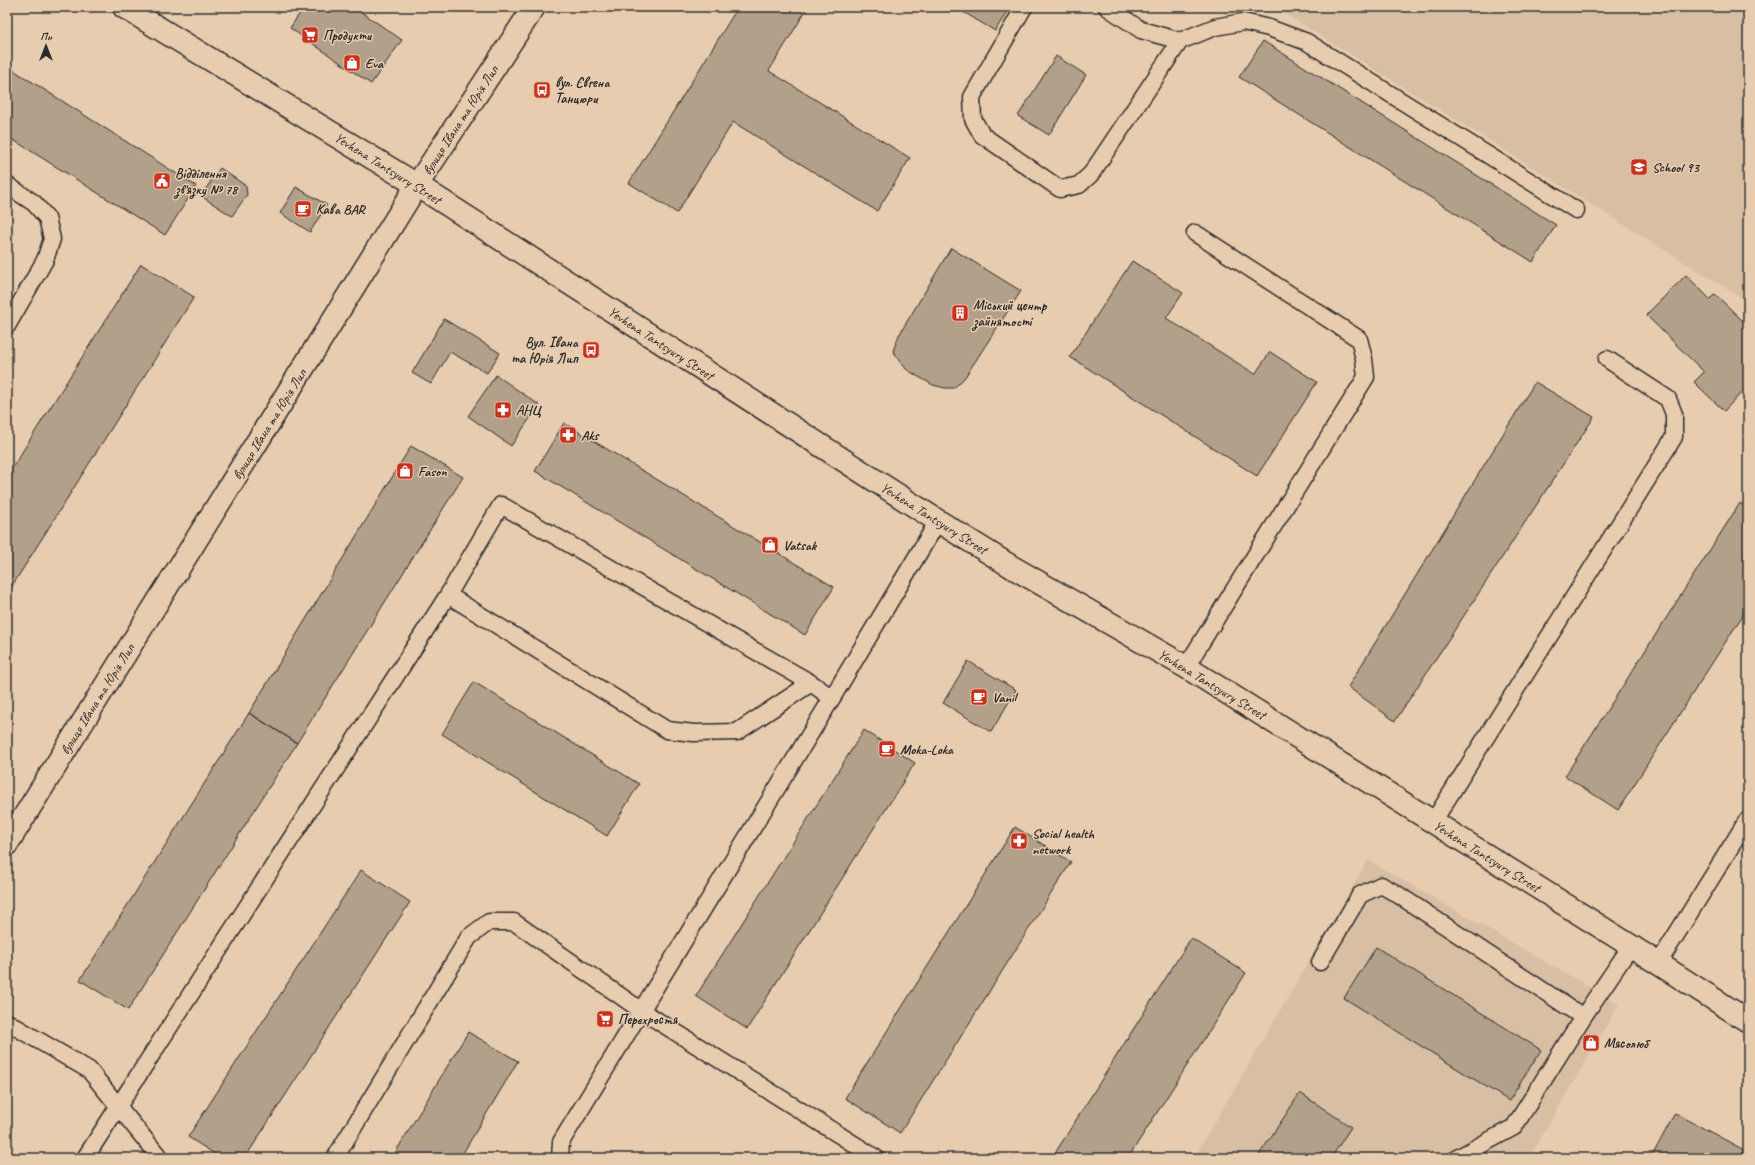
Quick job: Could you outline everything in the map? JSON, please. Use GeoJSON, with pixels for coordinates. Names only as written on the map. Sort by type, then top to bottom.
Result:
{"type":"FeatureCollection","features":[{"type":"Feature","properties":{"kind":"street","name":"Yevhena Tantsyury Street"},"geometry":{"type":"LineString","coordinates":[[124,7],[417,185],[938,521],[1012,567],[1186,668],[1631,946],[1748,1021]]}},
{"type":"Feature","properties":{"kind":"street","name":"вулиця Івана та Юрія Лип"},"geometry":{"type":"LineString","coordinates":[[7,844],[417,185],[534,7]]}},
{"type":"Feature","properties":{"kind":"lane"},"geometry":{"type":"LineString","coordinates":[[1024,7],[972,97],[972,119],[982,135],[1060,189],[1079,185],[1091,174],[1180,41],[1215,27],[1243,22],[1269,28],[1307,42],[1576,210]]}},
{"type":"Feature","properties":{"kind":"lane"},"geometry":{"type":"LineString","coordinates":[[1108,7],[1141,30],[1180,41]]}},
{"type":"Feature","properties":{"kind":"lane"},"geometry":{"type":"LineString","coordinates":[[7,185],[34,202],[47,218],[52,239],[45,260],[7,326]]}},
{"type":"Feature","properties":{"kind":"lane"},"geometry":{"type":"LineString","coordinates":[[1186,668],[1366,377],[1364,359],[1359,339],[1195,233]]}},
{"type":"Feature","properties":{"kind":"lane"},"geometry":{"type":"LineString","coordinates":[[1433,822],[1674,437],[1674,414],[1668,399],[1607,359]]}},
{"type":"Feature","properties":{"kind":"lane"},"geometry":{"type":"LineString","coordinates":[[85,1158],[448,595],[501,506],[811,683],[832,698]]}},
{"type":"Feature","properties":{"kind":"lane"},"geometry":{"type":"LineString","coordinates":[[560,1158],[561,1142],[642,1011],[938,521]]}},
{"type":"Feature","properties":{"kind":"lane"},"geometry":{"type":"LineString","coordinates":[[448,595],[667,730],[694,733],[737,732],[811,683]]}},
{"type":"Feature","properties":{"kind":"lane"},"geometry":{"type":"LineString","coordinates":[[1658,964],[1748,819]]}},
{"type":"Feature","properties":{"kind":"lane"},"geometry":{"type":"LineString","coordinates":[[1320,962],[1360,895],[1381,885],[1584,1017]]}},
{"type":"Feature","properties":{"kind":"lane"},"geometry":{"type":"LineString","coordinates":[[335,1158],[469,936],[490,922],[514,922],[642,1011],[876,1158]]}},
{"type":"Feature","properties":{"kind":"lane"},"geometry":{"type":"LineString","coordinates":[[1457,1158],[1514,1127],[1631,946]]}},
{"type":"Feature","properties":{"kind":"lane"},"geometry":{"type":"LineString","coordinates":[[7,1022],[89,1070],[160,1158]]}},
{"type":"Feature","properties":{"kind":"shaded area","name":"School 93"},"geometry":{"type":"Polygon","coordinates":[[[1274,7],[1748,7],[1748,302],[1313,31],[1274,7]]]}},
{"type":"Feature","properties":{"kind":"shaded area"},"geometry":{"type":"Polygon","coordinates":[[[1368,860],[1619,1004],[1529,1158],[1194,1158],[1368,860]]]}},
{"type":"Feature","properties":{"kind":"building"},"geometry":{"type":"Polygon","coordinates":[[[304,7],[354,7],[402,40],[371,84],[290,28],[304,7]]]}},
{"type":"Feature","properties":{"kind":"building"},"geometry":{"type":"Polygon","coordinates":[[[738,7],[808,7],[769,71],[910,158],[877,211],[733,122],[677,213],[629,183],[738,7]]]}},
{"type":"Feature","properties":{"kind":"building"},"geometry":{"type":"Polygon","coordinates":[[[955,7],[1010,7],[995,31],[955,7]]]}},
{"type":"Feature","properties":{"kind":"building"},"geometry":{"type":"Polygon","coordinates":[[[1263,41],[1556,225],[1533,262],[1239,77],[1263,41]]]}},
{"type":"Feature","properties":{"kind":"building"},"geometry":{"type":"Polygon","coordinates":[[[1056,56],[1086,75],[1049,135],[1018,116],[1056,56]]]}},
{"type":"Feature","properties":{"kind":"building"},"geometry":{"type":"Polygon","coordinates":[[[7,66],[196,186],[165,235],[7,136],[7,66]]]}},
{"type":"Feature","properties":{"kind":"building"},"geometry":{"type":"Polygon","coordinates":[[[220,168],[246,186],[247,195],[232,216],[201,196],[220,168]]]}},
{"type":"Feature","properties":{"kind":"building","name":"Кава BAR"},"geometry":{"type":"Polygon","coordinates":[[[296,187],[327,205],[310,232],[280,213],[296,187]]]}},
{"type":"Feature","properties":{"kind":"building","name":"Міський центр зайнятості"},"geometry":{"type":"Polygon","coordinates":[[[951,248],[1021,291],[965,377],[954,388],[945,388],[933,385],[906,369],[893,351],[899,335],[951,248]]]}},
{"type":"Feature","properties":{"kind":"building"},"geometry":{"type":"Polygon","coordinates":[[[1132,261],[1183,293],[1166,318],[1255,374],[1270,352],[1317,382],[1257,476],[1070,357],[1132,261]]]}},
{"type":"Feature","properties":{"kind":"building"},"geometry":{"type":"Polygon","coordinates":[[[141,264],[194,297],[7,594],[7,476],[141,264]]]}},
{"type":"Feature","properties":{"kind":"building"},"geometry":{"type":"Polygon","coordinates":[[[1686,275],[1710,299],[1715,294],[1748,326],[1748,331],[1745,334],[1748,337],[1748,386],[1724,411],[1694,382],[1704,372],[1646,315],[1686,275]]]}},
{"type":"Feature","properties":{"kind":"building"},"geometry":{"type":"Polygon","coordinates":[[[444,319],[500,353],[487,373],[450,352],[431,384],[412,373],[444,319]]]}},
{"type":"Feature","properties":{"kind":"building","name":"АНЦ"},"geometry":{"type":"Polygon","coordinates":[[[496,375],[539,405],[511,446],[468,416],[496,375]]]}},
{"type":"Feature","properties":{"kind":"building"},"geometry":{"type":"Polygon","coordinates":[[[1535,382],[1594,417],[1395,721],[1348,687],[1535,382]]]}},
{"type":"Feature","properties":{"kind":"building"},"geometry":{"type":"Polygon","coordinates":[[[564,423],[834,587],[805,635],[535,471],[564,423]]]}},
{"type":"Feature","properties":{"kind":"building"},"geometry":{"type":"Polygon","coordinates":[[[411,446],[463,477],[297,743],[249,713],[411,446]]]}},
{"type":"Feature","properties":{"kind":"building"},"geometry":{"type":"Polygon","coordinates":[[[1740,503],[1748,508],[1748,607],[1618,810],[1565,776],[1740,503]]]}},
{"type":"Feature","properties":{"kind":"building","name":"Vanil"},"geometry":{"type":"Polygon","coordinates":[[[968,661],[1016,690],[991,732],[943,703],[968,661]]]}},
{"type":"Feature","properties":{"kind":"building"},"geometry":{"type":"Polygon","coordinates":[[[474,682],[639,784],[607,836],[442,734],[474,682]]]}},
{"type":"Feature","properties":{"kind":"building"},"geometry":{"type":"Polygon","coordinates":[[[249,713],[297,743],[128,1010],[80,980],[249,713]]]}},
{"type":"Feature","properties":{"kind":"building"},"geometry":{"type":"Polygon","coordinates":[[[864,730],[915,763],[747,1029],[696,996],[864,730]]]}},
{"type":"Feature","properties":{"kind":"building"},"geometry":{"type":"Polygon","coordinates":[[[1015,827],[1071,862],[900,1133],[845,1098],[1015,827]]]}},
{"type":"Feature","properties":{"kind":"building"},"geometry":{"type":"Polygon","coordinates":[[[361,870],[410,902],[245,1158],[221,1158],[188,1137],[361,870]]]}},
{"type":"Feature","properties":{"kind":"building"},"geometry":{"type":"Polygon","coordinates":[[[1191,938],[1246,973],[1128,1158],[1052,1158],[1191,938]]]}},
{"type":"Feature","properties":{"kind":"building"},"geometry":{"type":"Polygon","coordinates":[[[1376,947],[1541,1050],[1509,1101],[1344,998],[1376,947]]]}},
{"type":"Feature","properties":{"kind":"building"},"geometry":{"type":"Polygon","coordinates":[[[468,1032],[518,1061],[460,1158],[392,1158],[468,1032]]]}},
{"type":"Feature","properties":{"kind":"building"},"geometry":{"type":"Polygon","coordinates":[[[1300,1093],[1351,1127],[1331,1158],[1257,1158],[1300,1093]]]}},
{"type":"Feature","properties":{"kind":"building"},"geometry":{"type":"Polygon","coordinates":[[[1675,1113],[1744,1150],[1739,1158],[1651,1158],[1675,1113]]]}},
{"type":"Feature","properties":{"kind":"place","name":"Продукти"},"geometry":{"type":"Point","coordinates":[310,35]}},
{"type":"Feature","properties":{"kind":"place","name":"Eva"},"geometry":{"type":"Point","coordinates":[352,63]}},
{"type":"Feature","properties":{"kind":"place","name":"вул. Євгена Танцюри"},"geometry":{"type":"Point","coordinates":[542,90]}},
{"type":"Feature","properties":{"kind":"place","name":"School 93"},"geometry":{"type":"Point","coordinates":[1639,167]}},
{"type":"Feature","properties":{"kind":"place","name":"Відділення зв'язку № 78"},"geometry":{"type":"Point","coordinates":[162,181]}},
{"type":"Feature","properties":{"kind":"place","name":"Кава BAR"},"geometry":{"type":"Point","coordinates":[303,209]}},
{"type":"Feature","properties":{"kind":"place","name":"Міський центр зайнятості"},"geometry":{"type":"Point","coordinates":[960,313]}},
{"type":"Feature","properties":{"kind":"place","name":"Вул. Івана та Юрія Лип"},"geometry":{"type":"Point","coordinates":[591,350]}},
{"type":"Feature","properties":{"kind":"place","name":"АНЦ"},"geometry":{"type":"Point","coordinates":[503,410]}},
{"type":"Feature","properties":{"kind":"place","name":"Aks"},"geometry":{"type":"Point","coordinates":[568,435]}},
{"type":"Feature","properties":{"kind":"place","name":"Fason"},"geometry":{"type":"Point","coordinates":[405,471]}},
{"type":"Feature","properties":{"kind":"place","name":"Vatsak"},"geometry":{"type":"Point","coordinates":[770,545]}},
{"type":"Feature","properties":{"kind":"place","name":"Vanil"},"geometry":{"type":"Point","coordinates":[979,697]}},
{"type":"Feature","properties":{"kind":"place","name":"Moka-Loka"},"geometry":{"type":"Point","coordinates":[887,749]}},
{"type":"Feature","properties":{"kind":"place","name":"Social health network"},"geometry":{"type":"Point","coordinates":[1019,841]}},
{"type":"Feature","properties":{"kind":"place","name":"Перехрестя"},"geometry":{"type":"Point","coordinates":[605,1019]}},
{"type":"Feature","properties":{"kind":"place","name":"Мясолюб"},"geometry":{"type":"Point","coordinates":[1591,1043]}}]}
